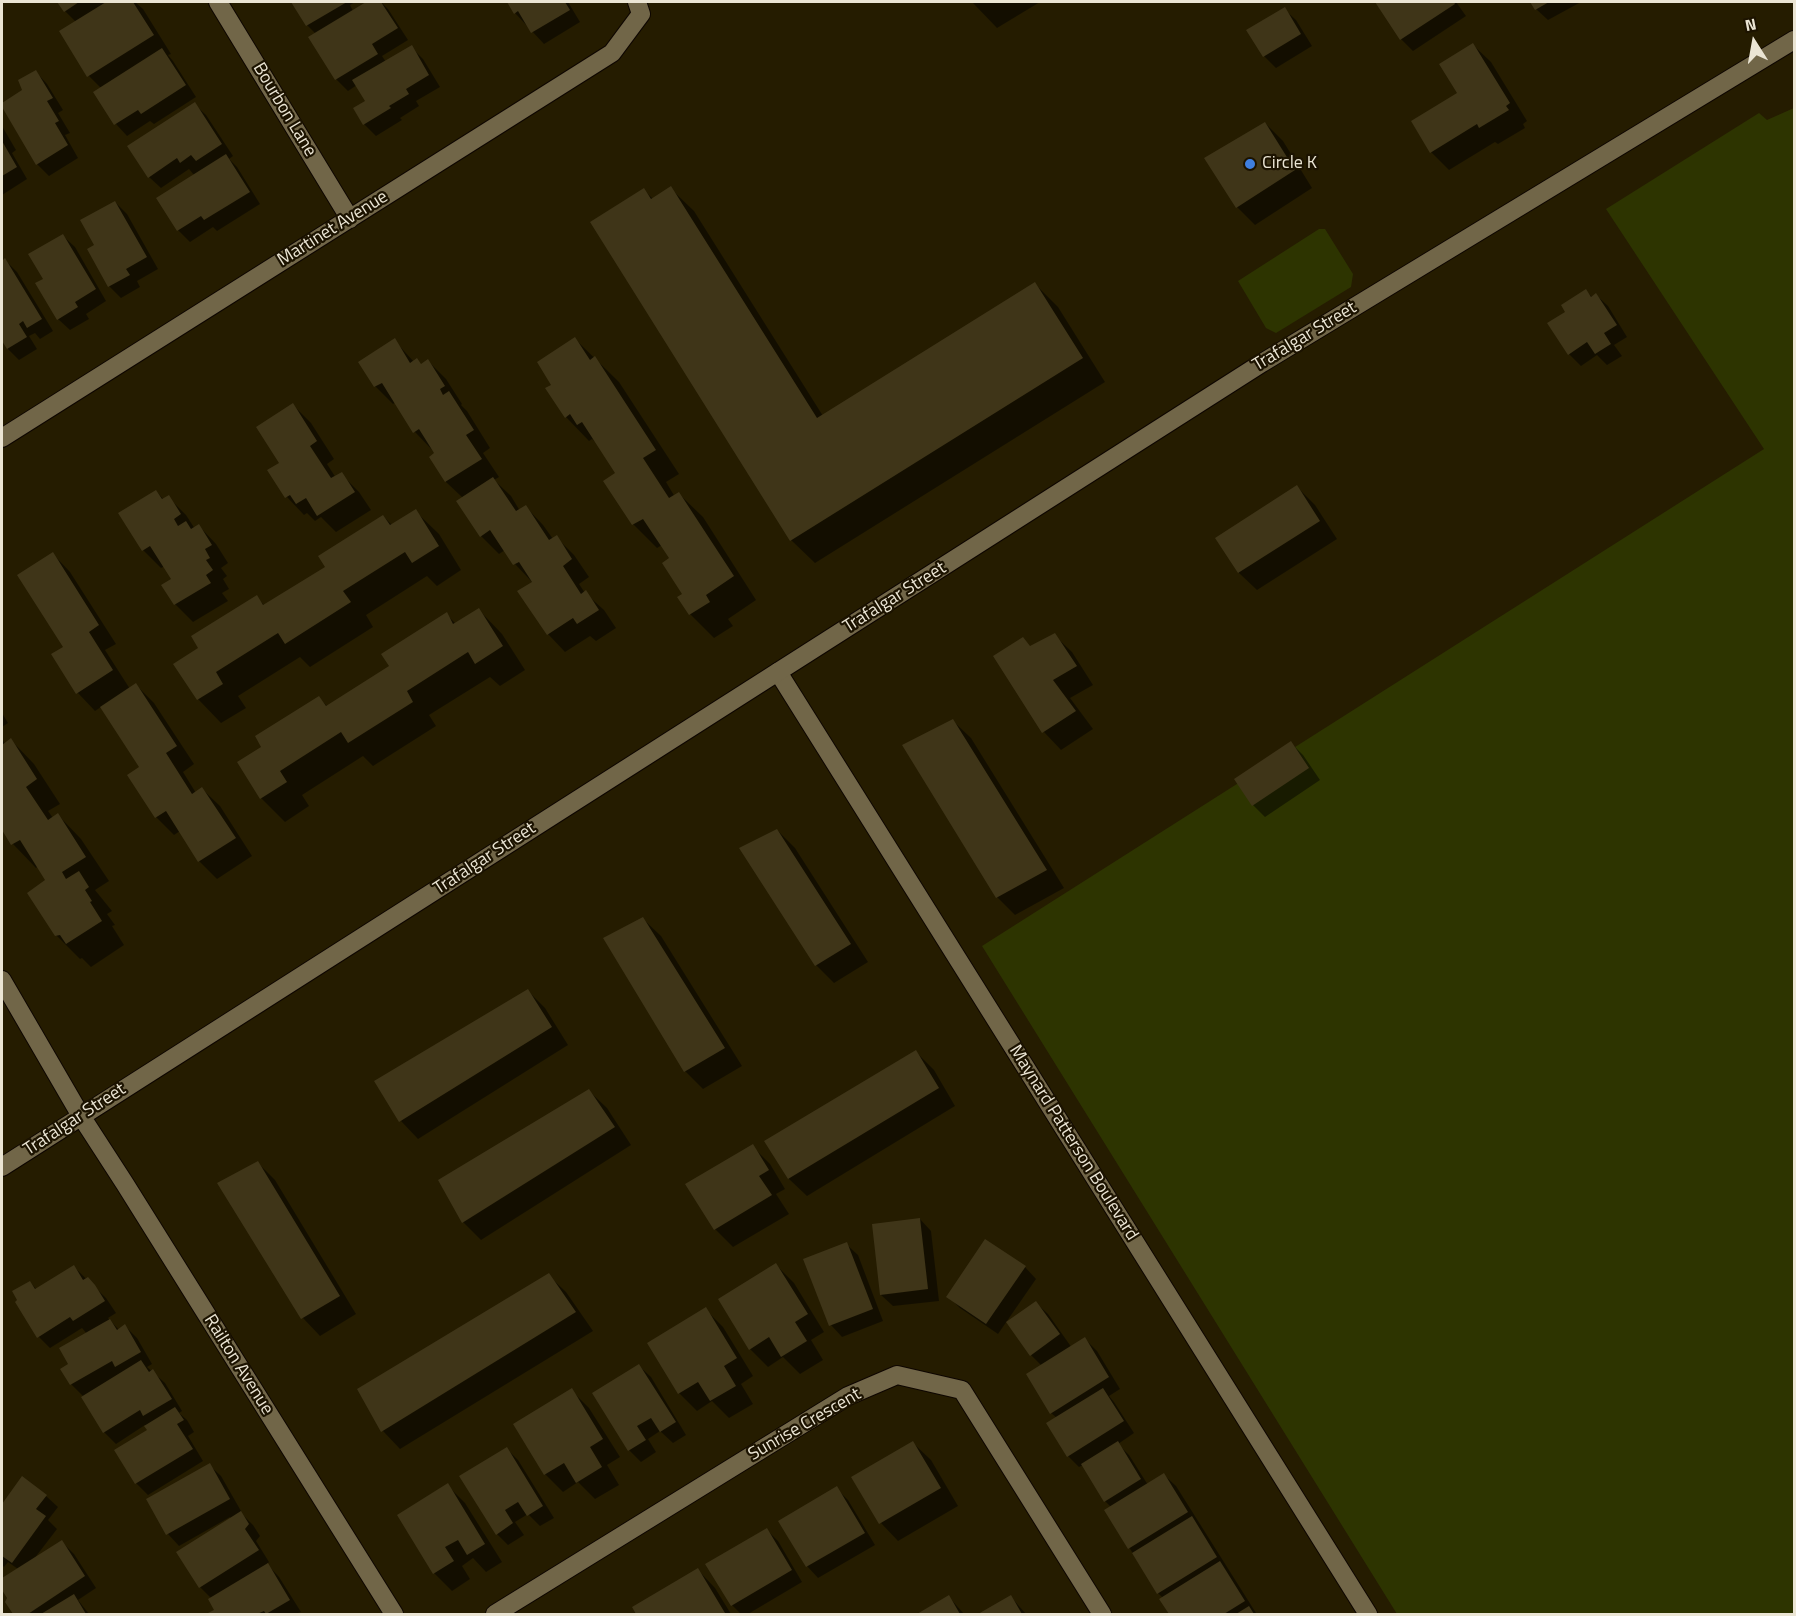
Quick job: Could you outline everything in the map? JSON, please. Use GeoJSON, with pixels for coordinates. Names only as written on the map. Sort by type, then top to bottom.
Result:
{"type":"FeatureCollection","features":[{"type":"Feature","properties":{"kind":"street","name":"Bourbon Lane"},"geometry":{"type":"LineString","coordinates":[[218,2],[350,219]]}},
{"type":"Feature","properties":{"kind":"street","name":"Martinet Avenue"},"geometry":{"type":"LineString","coordinates":[[2,438],[612,53],[641,14],[637,2]]}},
{"type":"Feature","properties":{"kind":"street","name":"Trafalgar Street"},"geometry":{"type":"LineString","coordinates":[[2,1167],[1262,363],[1794,40]]}},
{"type":"Feature","properties":{"kind":"street","name":"Maynard Patterson Boulevard"},"geometry":{"type":"LineString","coordinates":[[778,672],[1368,1614]]}},
{"type":"Feature","properties":{"kind":"street","name":"Railton Avenue"},"geometry":{"type":"LineString","coordinates":[[2,980],[81,1116],[394,1614]]}},
{"type":"Feature","properties":{"kind":"street","name":"Sunrise Crescent"},"geometry":{"type":"LineString","coordinates":[[495,1614],[848,1396],[897,1375],[962,1390],[1102,1614]]}},
{"type":"Feature","properties":{"kind":"green space"},"geometry":{"type":"Polygon","coordinates":[[[1794,108],[1794,1614],[1397,1614],[982,946],[1764,449],[1606,209],[1759,113],[1767,120],[1794,108]]]}},
{"type":"Feature","properties":{"kind":"green space"},"geometry":{"type":"Polygon","coordinates":[[[1319,229],[1325,229],[1353,274],[1351,287],[1276,333],[1266,328],[1238,281],[1319,229]]]}},
{"type":"Feature","properties":{"kind":"building"},"geometry":{"type":"Polygon","coordinates":[[[57,2],[79,2],[64,12],[57,2]]]}},
{"type":"Feature","properties":{"kind":"building"},"geometry":{"type":"Polygon","coordinates":[[[106,2],[133,2],[154,35],[87,77],[59,31],[106,2]]]}},
{"type":"Feature","properties":{"kind":"building"},"geometry":{"type":"Polygon","coordinates":[[[291,2],[347,2],[306,26],[291,2]]]}},
{"type":"Feature","properties":{"kind":"building"},"geometry":{"type":"Polygon","coordinates":[[[366,2],[381,2],[398,28],[372,44],[378,54],[335,80],[308,37],[366,2]]]}},
{"type":"Feature","properties":{"kind":"building"},"geometry":{"type":"Polygon","coordinates":[[[507,2],[565,2],[570,10],[531,33],[518,11],[514,14],[507,2]]]}},
{"type":"Feature","properties":{"kind":"building"},"geometry":{"type":"Polygon","coordinates":[[[1375,2],[1454,2],[1455,4],[1400,40],[1375,2]]]}},
{"type":"Feature","properties":{"kind":"building"},"geometry":{"type":"Polygon","coordinates":[[[1530,2],[1549,2],[1535,10],[1530,2]]]}},
{"type":"Feature","properties":{"kind":"building"},"geometry":{"type":"Polygon","coordinates":[[[1285,7],[1301,34],[1263,57],[1246,30],[1285,7]]]}},
{"type":"Feature","properties":{"kind":"building"},"geometry":{"type":"Polygon","coordinates":[[[1473,43],[1510,103],[1506,106],[1509,110],[1479,128],[1477,124],[1430,153],[1411,121],[1457,93],[1439,64],[1473,43]]]}},
{"type":"Feature","properties":{"kind":"building"},"geometry":{"type":"Polygon","coordinates":[[[412,45],[429,75],[406,89],[409,94],[389,106],[391,108],[363,125],[353,108],[365,101],[352,80],[412,45]]]}},
{"type":"Feature","properties":{"kind":"building"},"geometry":{"type":"Polygon","coordinates":[[[162,48],[186,85],[141,114],[138,110],[114,125],[93,92],[162,48]]]}},
{"type":"Feature","properties":{"kind":"building"},"geometry":{"type":"Polygon","coordinates":[[[36,70],[53,98],[47,101],[59,121],[55,123],[68,145],[36,165],[2,107],[2,103],[22,90],[18,80],[36,70]]]}},
{"type":"Feature","properties":{"kind":"building"},"geometry":{"type":"Polygon","coordinates":[[[195,102],[222,144],[196,161],[191,155],[180,163],[177,158],[148,178],[127,146],[195,102]]]}},
{"type":"Feature","properties":{"kind":"building","name":"Circle K"},"geometry":{"type":"Polygon","coordinates":[[[1265,122],[1295,170],[1236,208],[1204,158],[1265,122]]]}},
{"type":"Feature","properties":{"kind":"building"},"geometry":{"type":"Polygon","coordinates":[[[2,141],[17,167],[2,176],[2,141]]]}},
{"type":"Feature","properties":{"kind":"building"},"geometry":{"type":"Polygon","coordinates":[[[226,154],[250,192],[204,220],[201,216],[177,231],[156,198],[226,154]]]}},
{"type":"Feature","properties":{"kind":"building"},"geometry":{"type":"Polygon","coordinates":[[[671,186],[817,418],[1035,282],[1083,358],[790,541],[590,222],[644,188],[651,199],[671,186]]]}},
{"type":"Feature","properties":{"kind":"building"},"geometry":{"type":"Polygon","coordinates":[[[115,201],[147,257],[126,269],[130,275],[108,287],[87,249],[94,245],[80,220],[115,201]]]}},
{"type":"Feature","properties":{"kind":"building"},"geometry":{"type":"Polygon","coordinates":[[[63,234],[96,289],[75,302],[78,307],[57,320],[35,283],[43,279],[28,254],[63,234]]]}},
{"type":"Feature","properties":{"kind":"building"},"geometry":{"type":"Polygon","coordinates":[[[5,258],[42,319],[27,328],[23,321],[19,324],[27,337],[7,349],[2,341],[2,261],[5,258]]]}},
{"type":"Feature","properties":{"kind":"building"},"geometry":{"type":"Polygon","coordinates":[[[1586,289],[1591,297],[1596,293],[1617,325],[1604,333],[1611,344],[1595,354],[1587,342],[1568,355],[1547,323],[1565,312],[1561,305],[1586,289]]]}},
{"type":"Feature","properties":{"kind":"building"},"geometry":{"type":"Polygon","coordinates":[[[575,337],[590,360],[595,356],[656,450],[643,458],[669,498],[679,492],[734,576],[706,595],[710,602],[689,615],[677,597],[682,594],[662,563],[669,558],[643,519],[632,525],[603,481],[615,473],[582,422],[577,425],[570,414],[565,418],[545,388],[551,385],[537,362],[575,337]]]}},
{"type":"Feature","properties":{"kind":"building"},"geometry":{"type":"Polygon","coordinates":[[[395,338],[410,363],[417,358],[421,364],[428,359],[445,386],[440,389],[443,395],[449,391],[474,430],[466,435],[482,459],[445,482],[429,457],[434,453],[419,429],[413,433],[382,383],[374,387],[358,362],[395,338]]]}},
{"type":"Feature","properties":{"kind":"building"},"geometry":{"type":"Polygon","coordinates":[[[293,403],[317,441],[310,446],[331,478],[342,472],[355,492],[317,516],[306,498],[296,504],[290,495],[285,498],[267,470],[279,463],[256,427],[293,403]]]}},
{"type":"Feature","properties":{"kind":"building"},"geometry":{"type":"Polygon","coordinates":[[[493,477],[516,511],[526,505],[549,540],[557,535],[572,559],[563,566],[581,594],[586,590],[599,610],[577,624],[573,618],[547,635],[517,591],[532,582],[519,562],[513,565],[490,530],[480,537],[456,501],[493,477]]]}},
{"type":"Feature","properties":{"kind":"building"},"geometry":{"type":"Polygon","coordinates":[[[1297,485],[1320,521],[1238,573],[1215,538],[1297,485]]]}},
{"type":"Feature","properties":{"kind":"building"},"geometry":{"type":"Polygon","coordinates":[[[156,490],[162,499],[169,495],[181,514],[174,519],[178,526],[186,521],[191,529],[199,524],[212,545],[205,549],[210,558],[206,560],[213,570],[206,575],[211,583],[174,605],[161,585],[171,579],[150,546],[142,551],[118,513],[156,490]]]}},
{"type":"Feature","properties":{"kind":"building"},"geometry":{"type":"Polygon","coordinates":[[[416,509],[439,546],[412,563],[405,552],[343,591],[351,602],[285,644],[278,633],[216,672],[223,684],[197,700],[173,664],[198,648],[191,636],[257,595],[263,605],[325,567],[318,556],[383,515],[390,525],[416,509]]]}},
{"type":"Feature","properties":{"kind":"building"},"geometry":{"type":"Polygon","coordinates":[[[53,552],[99,625],[89,632],[113,670],[76,694],[51,654],[63,647],[17,575],[53,552]]]}},
{"type":"Feature","properties":{"kind":"building"},"geometry":{"type":"Polygon","coordinates":[[[479,608],[503,646],[475,664],[468,652],[407,691],[413,702],[348,743],[341,732],[280,771],[287,782],[260,799],[237,762],[261,747],[255,736],[319,696],[326,706],[389,666],[381,654],[447,612],[453,624],[479,608]]]}},
{"type":"Feature","properties":{"kind":"building"},"geometry":{"type":"Polygon","coordinates":[[[1055,633],[1077,666],[1053,680],[1076,711],[1042,733],[993,656],[1023,637],[1030,646],[1055,633]]]}},
{"type":"Feature","properties":{"kind":"building"},"geometry":{"type":"Polygon","coordinates":[[[136,683],[177,746],[166,753],[192,794],[202,787],[236,838],[198,862],[166,811],[155,818],[127,775],[139,767],[100,707],[136,683]]]}},
{"type":"Feature","properties":{"kind":"building"},"geometry":{"type":"Polygon","coordinates":[[[953,719],[1047,870],[996,898],[902,745],[953,719]]]}},
{"type":"Feature","properties":{"kind":"building"},"geometry":{"type":"Polygon","coordinates":[[[11,738],[37,779],[26,787],[48,820],[58,813],[86,857],[62,872],[66,879],[79,871],[89,887],[85,890],[92,901],[90,902],[102,921],[66,944],[60,935],[55,936],[27,893],[45,880],[20,840],[11,845],[2,830],[2,745],[11,738]]]}},
{"type":"Feature","properties":{"kind":"building"},"geometry":{"type":"Polygon","coordinates":[[[1291,741],[1309,768],[1252,806],[1234,779],[1291,741]]]}},
{"type":"Feature","properties":{"kind":"building"},"geometry":{"type":"Polygon","coordinates":[[[777,829],[851,944],[815,966],[739,848],[777,829]]]}},
{"type":"Feature","properties":{"kind":"building"},"geometry":{"type":"Polygon","coordinates":[[[643,917],[725,1048],[684,1072],[603,938],[643,917]]]}},
{"type":"Feature","properties":{"kind":"building"},"geometry":{"type":"Polygon","coordinates":[[[528,989],[552,1027],[399,1122],[374,1081],[528,989]]]}},
{"type":"Feature","properties":{"kind":"building"},"geometry":{"type":"Polygon","coordinates":[[[916,1050],[939,1088],[788,1179],[764,1141],[916,1050]]]}},
{"type":"Feature","properties":{"kind":"building"},"geometry":{"type":"Polygon","coordinates":[[[589,1089],[615,1127],[462,1223],[438,1180],[589,1089]]]}},
{"type":"Feature","properties":{"kind":"building"},"geometry":{"type":"Polygon","coordinates":[[[753,1144],[769,1170],[759,1176],[772,1195],[714,1230],[685,1184],[753,1144]]]}},
{"type":"Feature","properties":{"kind":"building"},"geometry":{"type":"Polygon","coordinates":[[[258,1161],[340,1296],[301,1319],[217,1183],[258,1161]]]}},
{"type":"Feature","properties":{"kind":"building"},"geometry":{"type":"Polygon","coordinates":[[[920,1218],[928,1289],[880,1295],[872,1224],[920,1218]]]}},
{"type":"Feature","properties":{"kind":"building"},"geometry":{"type":"Polygon","coordinates":[[[985,1239],[1026,1266],[986,1324],[946,1297],[985,1239]]]}},
{"type":"Feature","properties":{"kind":"building"},"geometry":{"type":"Polygon","coordinates":[[[847,1242],[873,1309],[829,1326],[803,1259],[847,1242]]]}},
{"type":"Feature","properties":{"kind":"building"},"geometry":{"type":"Polygon","coordinates":[[[776,1263],[808,1314],[795,1322],[807,1341],[781,1357],[769,1337],[749,1350],[718,1299],[776,1263]]]}},
{"type":"Feature","properties":{"kind":"building"},"geometry":{"type":"Polygon","coordinates":[[[74,1265],[83,1280],[88,1277],[105,1301],[73,1321],[70,1317],[37,1338],[15,1302],[17,1300],[12,1291],[30,1281],[35,1289],[74,1265]]]}},
{"type":"Feature","properties":{"kind":"building"},"geometry":{"type":"Polygon","coordinates":[[[549,1273],[576,1312],[381,1432],[357,1389],[549,1273]]]}},
{"type":"Feature","properties":{"kind":"building"},"geometry":{"type":"Polygon","coordinates":[[[1036,1301],[1060,1334],[1030,1356],[1006,1322],[1036,1301]]]}},
{"type":"Feature","properties":{"kind":"building"},"geometry":{"type":"Polygon","coordinates":[[[706,1307],[737,1358],[724,1366],[736,1386],[710,1401],[698,1382],[678,1394],[647,1343],[706,1307]]]}},
{"type":"Feature","properties":{"kind":"building"},"geometry":{"type":"Polygon","coordinates":[[[110,1319],[117,1330],[125,1324],[141,1352],[115,1367],[112,1361],[70,1385],[60,1369],[68,1364],[59,1348],[110,1319]]]}},
{"type":"Feature","properties":{"kind":"building"},"geometry":{"type":"Polygon","coordinates":[[[1085,1337],[1109,1377],[1050,1414],[1026,1374],[1085,1337]]]}},
{"type":"Feature","properties":{"kind":"building"},"geometry":{"type":"Polygon","coordinates":[[[141,1360],[149,1372],[153,1369],[172,1399],[143,1416],[140,1410],[103,1433],[81,1397],[141,1360]]]}},
{"type":"Feature","properties":{"kind":"building"},"geometry":{"type":"Polygon","coordinates":[[[639,1364],[676,1422],[660,1432],[651,1418],[637,1426],[646,1440],[628,1451],[592,1393],[639,1364]]]}},
{"type":"Feature","properties":{"kind":"building"},"geometry":{"type":"Polygon","coordinates":[[[572,1388],[603,1439],[590,1447],[602,1467],[576,1483],[564,1463],[544,1475],[513,1424],[572,1388]]]}},
{"type":"Feature","properties":{"kind":"building"},"geometry":{"type":"Polygon","coordinates":[[[1103,1388],[1124,1421],[1067,1457],[1046,1423],[1103,1388]]]}},
{"type":"Feature","properties":{"kind":"building"},"geometry":{"type":"Polygon","coordinates":[[[175,1407],[184,1420],[177,1424],[193,1449],[135,1484],[114,1450],[147,1430],[144,1426],[175,1407]]]}},
{"type":"Feature","properties":{"kind":"building"},"geometry":{"type":"Polygon","coordinates":[[[913,1441],[941,1488],[879,1524],[851,1477],[913,1441]]]}},
{"type":"Feature","properties":{"kind":"building"},"geometry":{"type":"Polygon","coordinates":[[[1118,1441],[1141,1479],[1104,1502],[1081,1464],[1118,1441]]]}},
{"type":"Feature","properties":{"kind":"building"},"geometry":{"type":"Polygon","coordinates":[[[507,1447],[543,1506],[527,1516],[518,1502],[505,1510],[513,1523],[496,1535],[459,1476],[507,1447]]]}},
{"type":"Feature","properties":{"kind":"building"},"geometry":{"type":"Polygon","coordinates":[[[210,1463],[230,1499],[166,1535],[146,1499],[210,1463]]]}},
{"type":"Feature","properties":{"kind":"building"},"geometry":{"type":"Polygon","coordinates":[[[1164,1473],[1188,1512],[1128,1549],[1104,1510],[1164,1473]]]}},
{"type":"Feature","properties":{"kind":"building"},"geometry":{"type":"Polygon","coordinates":[[[22,1476],[47,1495],[36,1509],[46,1516],[12,1563],[2,1556],[2,1504],[22,1476]]]}},
{"type":"Feature","properties":{"kind":"building"},"geometry":{"type":"Polygon","coordinates":[[[448,1483],[485,1544],[467,1555],[458,1540],[445,1547],[454,1561],[433,1574],[397,1515],[448,1483]]]}},
{"type":"Feature","properties":{"kind":"building"},"geometry":{"type":"Polygon","coordinates":[[[837,1486],[865,1533],[806,1567],[778,1521],[837,1486]]]}},
{"type":"Feature","properties":{"kind":"building"},"geometry":{"type":"Polygon","coordinates":[[[241,1511],[249,1524],[245,1529],[259,1550],[199,1588],[176,1552],[241,1511]]]}},
{"type":"Feature","properties":{"kind":"building"},"geometry":{"type":"Polygon","coordinates":[[[1192,1516],[1217,1557],[1157,1594],[1132,1553],[1192,1516]]]}},
{"type":"Feature","properties":{"kind":"building"},"geometry":{"type":"Polygon","coordinates":[[[767,1528],[792,1570],[731,1606],[705,1564],[767,1528]]]}},
{"type":"Feature","properties":{"kind":"building"},"geometry":{"type":"Polygon","coordinates":[[[62,1540],[85,1576],[28,1614],[13,1614],[5,1602],[7,1598],[2,1590],[2,1578],[62,1540]]]}},
{"type":"Feature","properties":{"kind":"building"},"geometry":{"type":"Polygon","coordinates":[[[1220,1561],[1245,1601],[1224,1614],[1169,1614],[1159,1599],[1220,1561]]]}},
{"type":"Feature","properties":{"kind":"building"},"geometry":{"type":"Polygon","coordinates":[[[268,1563],[290,1600],[266,1614],[264,1611],[257,1614],[206,1614],[214,1610],[208,1599],[268,1563]]]}},
{"type":"Feature","properties":{"kind":"building"},"geometry":{"type":"Polygon","coordinates":[[[698,1568],[725,1613],[636,1614],[632,1607],[698,1568]]]}},
{"type":"Feature","properties":{"kind":"building"},"geometry":{"type":"Polygon","coordinates":[[[74,1594],[86,1614],[41,1614],[74,1594]]]}},
{"type":"Feature","properties":{"kind":"building"},"geometry":{"type":"Polygon","coordinates":[[[949,1595],[960,1614],[917,1614],[949,1595]]]}},
{"type":"Feature","properties":{"kind":"building"},"geometry":{"type":"Polygon","coordinates":[[[1011,1595],[1022,1614],[978,1614],[1011,1595]]]}},
{"type":"Feature","properties":{"kind":"building"},"geometry":{"type":"Polygon","coordinates":[[[1249,1606],[1254,1614],[1236,1614],[1249,1606]]]}},
{"type":"Feature","properties":{"kind":"place","name":"Circle K"},"geometry":{"type":"Point","coordinates":[1250,164]}}]}
